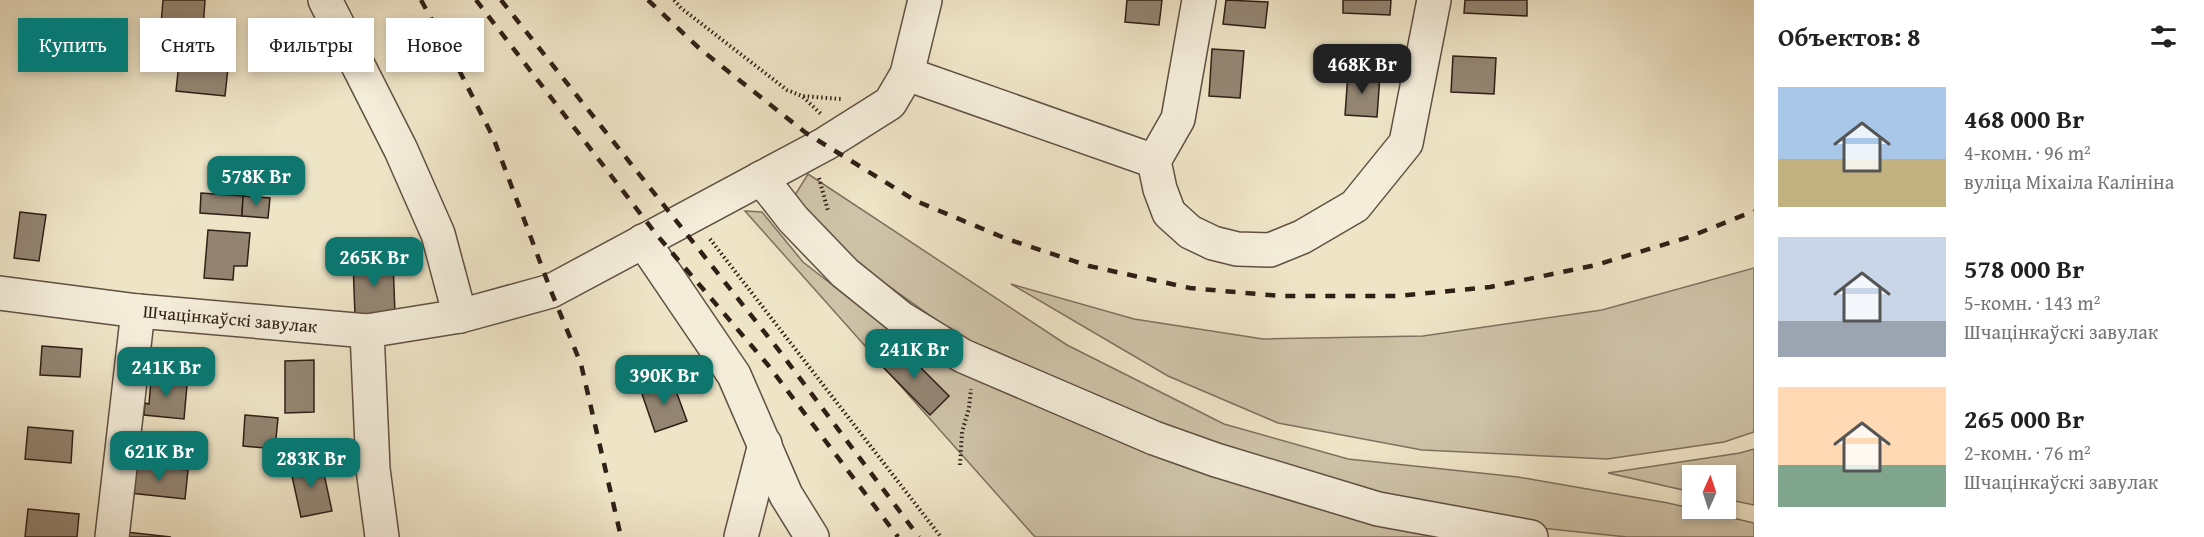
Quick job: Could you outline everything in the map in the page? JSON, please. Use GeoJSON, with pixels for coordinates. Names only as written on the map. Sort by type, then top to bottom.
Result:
{"type":"FeatureCollection","features":[{"type":"Feature","properties":{"kind":"street"},"geometry":{"type":"LineString","coordinates":[[325,0],[401,150],[438,234],[460,316]]}},
{"type":"Feature","properties":{"kind":"street","name":"Шчацінкаўскі завулак"},"geometry":{"type":"LineString","coordinates":[[0,293],[138,311],[367,331],[460,316],[551,291],[825,144],[890,103],[907,74],[925,0]]}},
{"type":"Feature","properties":{"kind":"street"},"geometry":{"type":"LineString","coordinates":[[1199,0],[1178,119],[1154,161],[1160,189],[1169,213],[1190,232],[1213,243],[1237,249],[1270,249],[1302,237],[1355,206],[1406,143],[1434,0]]}},
{"type":"Feature","properties":{"kind":"street"},"geometry":{"type":"LineString","coordinates":[[907,74],[1154,161]]}},
{"type":"Feature","properties":{"kind":"street"},"geometry":{"type":"LineString","coordinates":[[761,178],[793,219],[851,279],[901,318],[963,356],[1155,438],[1216,460],[1378,509],[1531,537]]}},
{"type":"Feature","properties":{"kind":"street"},"geometry":{"type":"LineString","coordinates":[[643,241],[734,375],[786,495],[812,537]]}},
{"type":"Feature","properties":{"kind":"street"},"geometry":{"type":"LineString","coordinates":[[112,537],[138,311]]}},
{"type":"Feature","properties":{"kind":"street"},"geometry":{"type":"LineString","coordinates":[[367,331],[373,469],[382,537]]}},
{"type":"Feature","properties":{"kind":"street"},"geometry":{"type":"LineString","coordinates":[[741,537],[765,444]]}},
{"type":"Feature","properties":{"kind":"path"},"geometry":{"type":"LineString","coordinates":[[674,0],[787,90],[802,96],[846,100]]}},
{"type":"Feature","properties":{"kind":"path"},"geometry":{"type":"LineString","coordinates":[[691,215],[941,537]]}},
{"type":"Feature","properties":{"kind":"path"},"geometry":{"type":"LineString","coordinates":[[960,465],[962,432],[969,408],[971,382],[963,356]]}},
{"type":"Feature","properties":{"kind":"shaded area"},"geometry":{"type":"Polygon","coordinates":[[[808,174],[1067,345],[1224,424],[1348,459],[1518,477],[1668,503],[1682,506],[1682,519],[1736,519],[1754,523],[1754,537],[1627,537],[1463,520],[1242,458],[962,338],[811,231],[795,195],[808,174]]]}},
{"type":"Feature","properties":{"kind":"shaded area"},"geometry":{"type":"Polygon","coordinates":[[[745,211],[762,212],[803,262],[898,336],[1009,394],[1352,518],[1470,537],[1035,537],[745,211]]]}},
{"type":"Feature","properties":{"kind":"shaded area"},"geometry":{"type":"Polygon","coordinates":[[[1754,268],[1754,432],[1724,442],[1607,459],[1422,450],[1278,423],[1168,376],[1011,284],[1134,319],[1263,339],[1423,336],[1602,310],[1754,268]]]}},
{"type":"Feature","properties":{"kind":"shaded area"},"geometry":{"type":"Polygon","coordinates":[[[1754,449],[1754,505],[1736,501],[1736,465],[1682,465],[1682,490],[1608,473],[1754,449]]]}},
{"type":"Feature","properties":{"kind":"building"},"geometry":{"type":"Polygon","coordinates":[[[163,0],[205,0],[204,18],[162,18],[163,0]]]}},
{"type":"Feature","properties":{"kind":"building"},"geometry":{"type":"Polygon","coordinates":[[[1127,0],[1162,0],[1159,25],[1125,22],[1127,0]]]}},
{"type":"Feature","properties":{"kind":"building"},"geometry":{"type":"Polygon","coordinates":[[[1226,0],[1268,2],[1265,28],[1223,24],[1226,0]]]}},
{"type":"Feature","properties":{"kind":"building"},"geometry":{"type":"Polygon","coordinates":[[[1343,0],[1391,0],[1390,15],[1343,13],[1343,0]]]}},
{"type":"Feature","properties":{"kind":"building"},"geometry":{"type":"Polygon","coordinates":[[[1465,0],[1527,0],[1527,16],[1464,13],[1465,0]]]}},
{"type":"Feature","properties":{"kind":"building"},"geometry":{"type":"Polygon","coordinates":[[[1212,49],[1244,51],[1240,98],[1209,96],[1212,49]]]}},
{"type":"Feature","properties":{"kind":"building"},"geometry":{"type":"Polygon","coordinates":[[[1453,56],[1496,58],[1494,94],[1451,92],[1453,56]]]}},
{"type":"Feature","properties":{"kind":"building"},"geometry":{"type":"Polygon","coordinates":[[[178,72],[228,72],[225,96],[176,91],[178,72]]]}},
{"type":"Feature","properties":{"kind":"building"},"geometry":{"type":"Polygon","coordinates":[[[1348,73],[1380,75],[1377,117],[1345,115],[1348,73]]]}},
{"type":"Feature","properties":{"kind":"building"},"geometry":{"type":"Polygon","coordinates":[[[201,193],[243,196],[242,216],[200,213],[201,193]]]}},
{"type":"Feature","properties":{"kind":"building"},"geometry":{"type":"Polygon","coordinates":[[[243,196],[270,198],[268,218],[242,216],[243,196]]]}},
{"type":"Feature","properties":{"kind":"building"},"geometry":{"type":"Polygon","coordinates":[[[20,212],[46,215],[39,261],[14,258],[20,212]]]}},
{"type":"Feature","properties":{"kind":"building"},"geometry":{"type":"Polygon","coordinates":[[[208,230],[250,233],[247,266],[234,266],[233,280],[204,278],[208,230]]]}},
{"type":"Feature","properties":{"kind":"building"},"geometry":{"type":"Polygon","coordinates":[[[393,261],[395,314],[355,315],[353,262],[393,261]]]}},
{"type":"Feature","properties":{"kind":"building"},"geometry":{"type":"Polygon","coordinates":[[[898,345],[949,396],[930,415],[879,363],[898,345]]]}},
{"type":"Feature","properties":{"kind":"building"},"geometry":{"type":"Polygon","coordinates":[[[42,346],[82,349],[80,377],[40,375],[42,346]]]}},
{"type":"Feature","properties":{"kind":"building"},"geometry":{"type":"Polygon","coordinates":[[[314,360],[314,412],[285,413],[285,361],[314,360]]]}},
{"type":"Feature","properties":{"kind":"building"},"geometry":{"type":"Polygon","coordinates":[[[159,371],[173,373],[172,384],[187,385],[184,419],[144,415],[145,403],[149,404],[151,380],[158,381],[159,371]]]}},
{"type":"Feature","properties":{"kind":"building"},"geometry":{"type":"Polygon","coordinates":[[[672,380],[687,421],[655,432],[641,391],[672,380]]]}},
{"type":"Feature","properties":{"kind":"building"},"geometry":{"type":"Polygon","coordinates":[[[245,415],[278,418],[275,449],[243,446],[245,415]]]}},
{"type":"Feature","properties":{"kind":"building"},"geometry":{"type":"Polygon","coordinates":[[[28,427],[73,431],[71,463],[25,459],[28,427]]]}},
{"type":"Feature","properties":{"kind":"building"},"geometry":{"type":"Polygon","coordinates":[[[321,460],[332,511],[301,517],[290,467],[321,460]]]}},
{"type":"Feature","properties":{"kind":"building"},"geometry":{"type":"Polygon","coordinates":[[[133,465],[188,470],[185,499],[130,493],[133,465]]]}},
{"type":"Feature","properties":{"kind":"building"},"geometry":{"type":"Polygon","coordinates":[[[28,509],[79,514],[77,537],[25,537],[28,509]]]}},
{"type":"Feature","properties":{"kind":"building"},"geometry":{"type":"Polygon","coordinates":[[[126,532],[171,537],[125,537],[126,532]]]}},
{"type":"Feature","properties":{"kind":"railway"},"geometry":{"type":"LineString","coordinates":[[421,0],[493,137],[581,364],[621,537]]}},
{"type":"Feature","properties":{"kind":"railway"},"geometry":{"type":"LineString","coordinates":[[476,0],[656,234],[768,365],[898,537]]}},
{"type":"Feature","properties":{"kind":"railway"},"geometry":{"type":"LineString","coordinates":[[501,0],[781,353],[919,537]]}},
{"type":"Feature","properties":{"kind":"railway"},"geometry":{"type":"LineString","coordinates":[[648,0],[700,49],[806,133],[916,201],[1007,239],[1089,266],[1190,288],[1280,296],[1398,296],[1490,287],[1596,265],[1689,237],[1754,211]]}}]}
